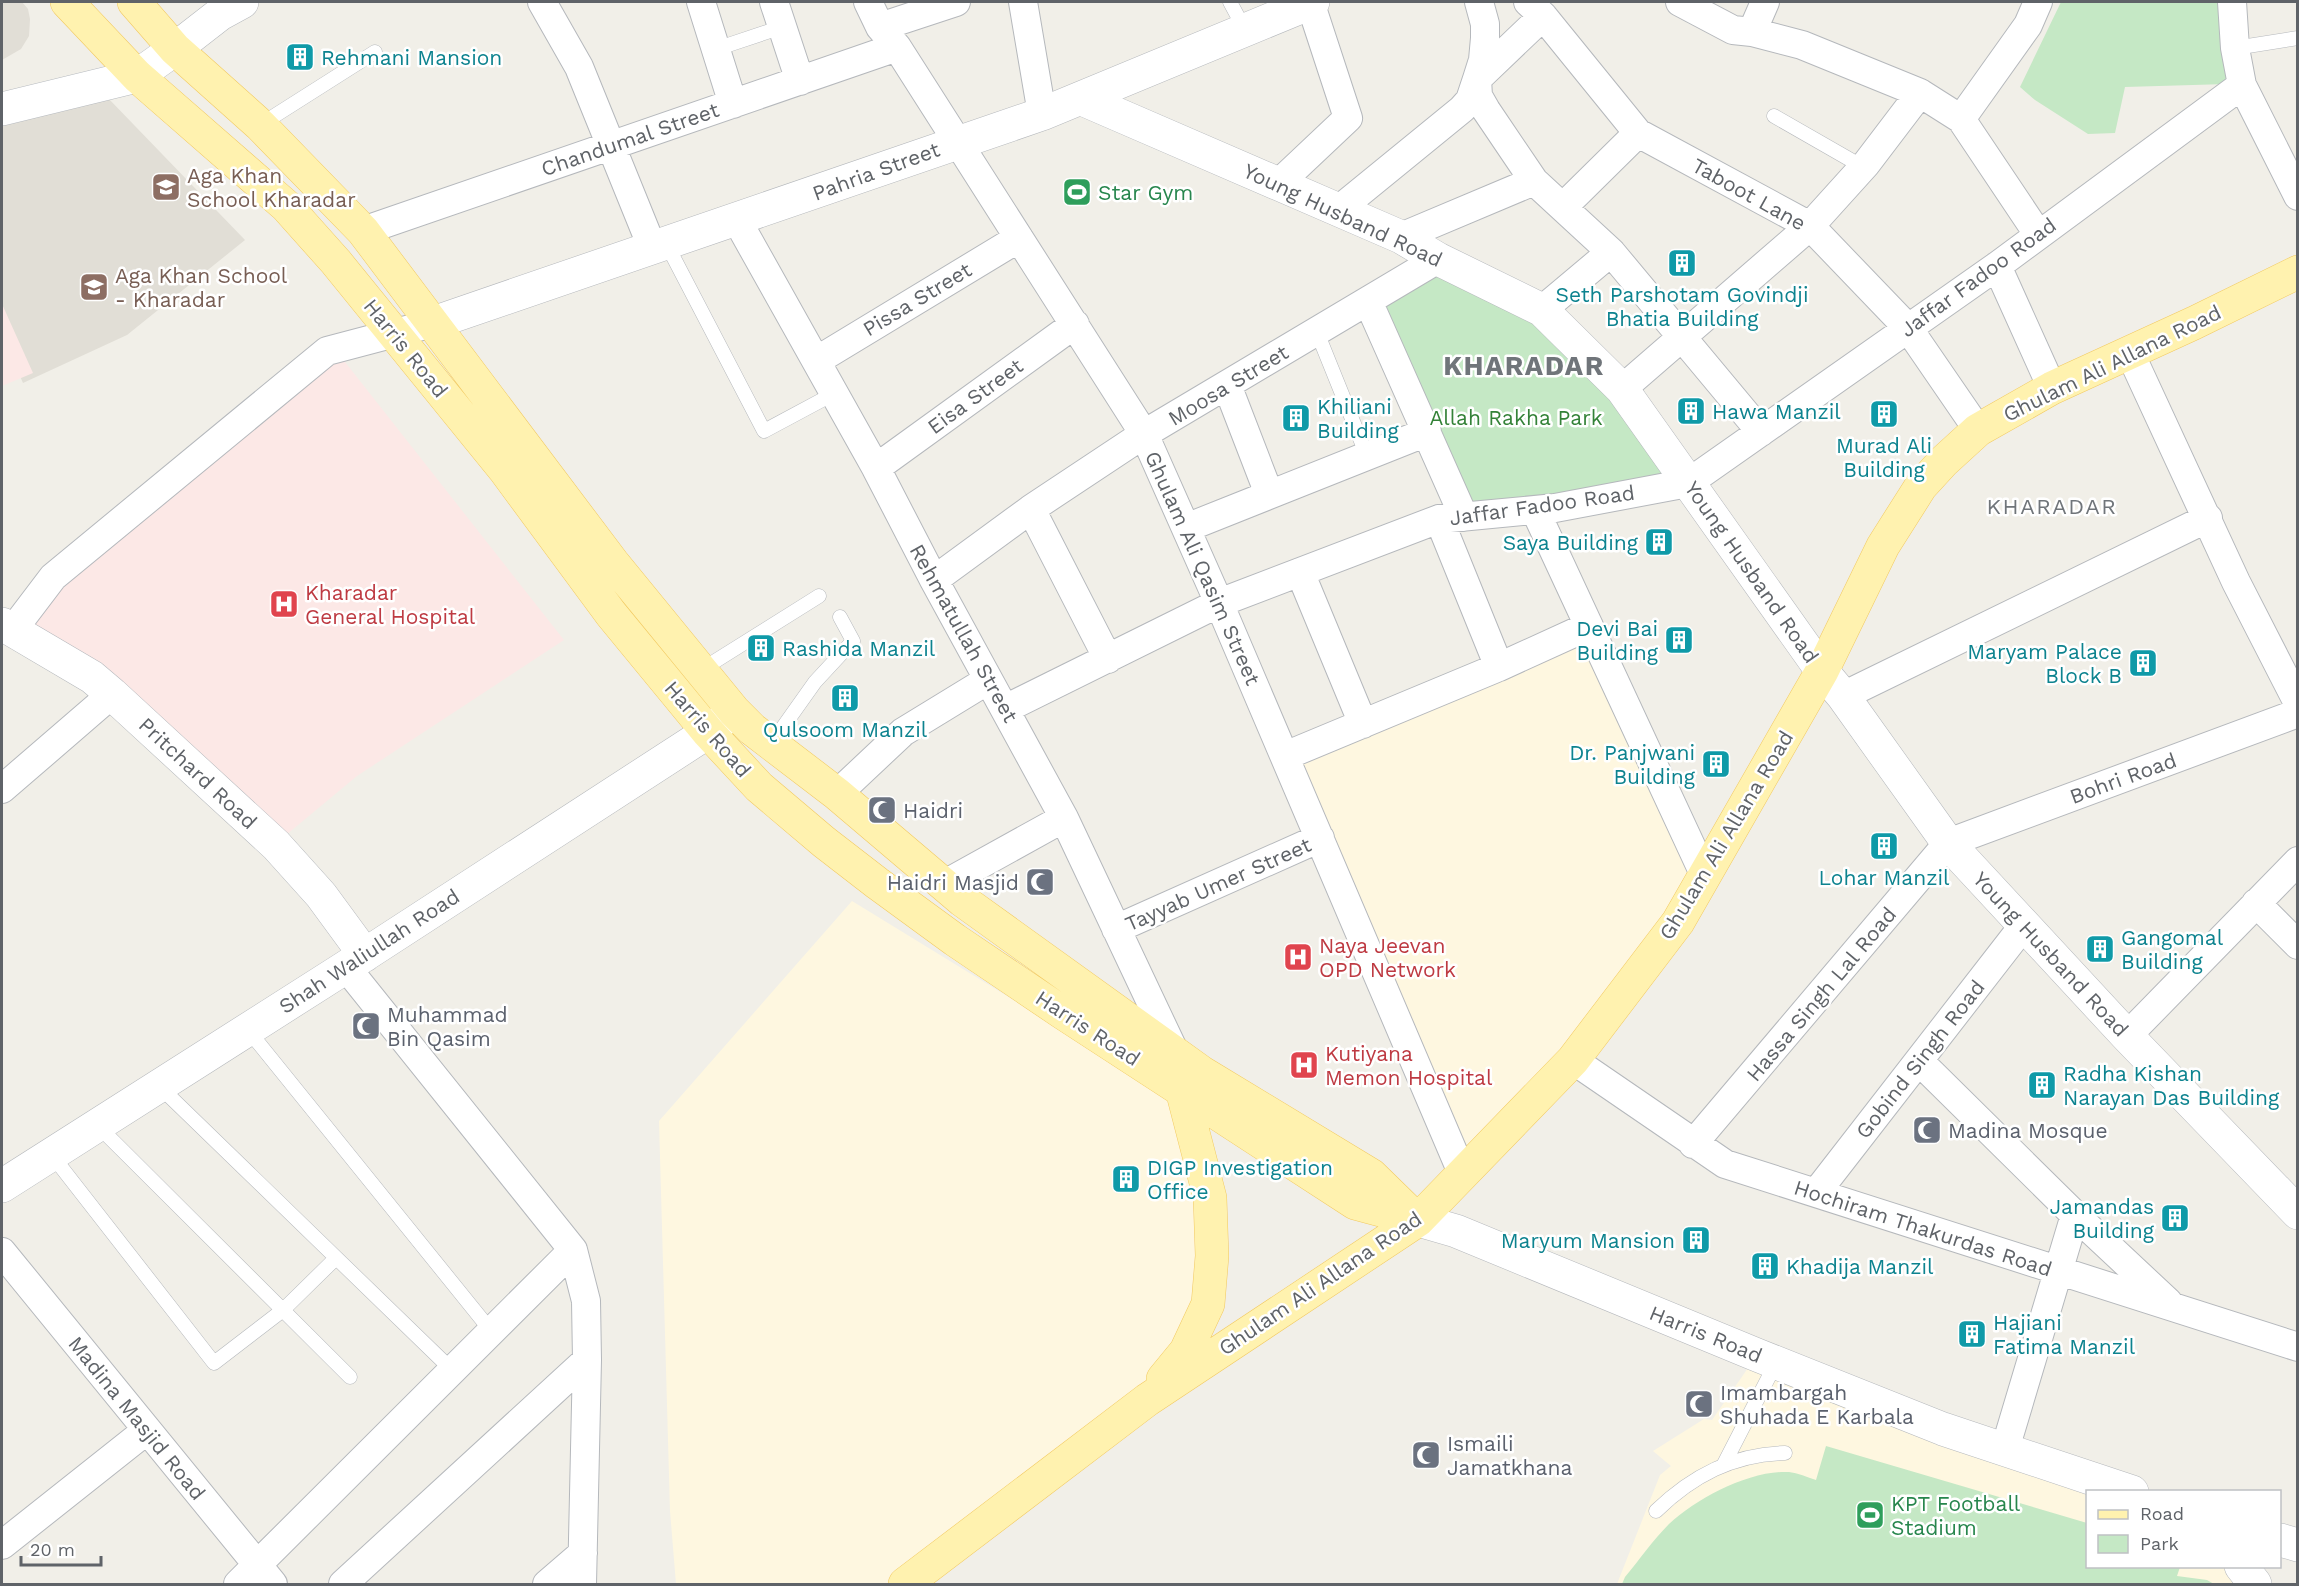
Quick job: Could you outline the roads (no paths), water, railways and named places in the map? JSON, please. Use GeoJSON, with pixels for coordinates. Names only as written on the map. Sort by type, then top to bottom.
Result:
{"type":"FeatureCollection","features":[{"type":"Feature","properties":{"kind":"main road","name":"Harris Road"},"geometry":{"type":"LineString","coordinates":[[67,2],[136,76],[286,206],[336,262],[504,469],[611,614],[708,732],[759,787],[824,842],[955,940],[1182,1090],[1355,1203],[1418,1220]]}},
{"type":"Feature","properties":{"kind":"main road","name":"Harris Road"},"geometry":{"type":"LineString","coordinates":[[134,2],[175,49],[260,125],[363,231],[613,563],[734,711],[771,744],[837,794],[943,885],[1201,1072],[1371,1175],[1418,1220]]}},
{"type":"Feature","properties":{"kind":"main road","name":"Ghulam Ali Allana Road"},"geometry":{"type":"LineString","coordinates":[[905,1584],[1147,1400],[1418,1220],[1573,1060],[1678,922],[1822,671],[1883,546],[1903,511],[1920,486],[1978,430],[2052,388],[2298,272]]}},
{"type":"Feature","properties":{"kind":"main road"},"geometry":{"type":"LineString","coordinates":[[1147,1400],[1186,1351],[1208,1304],[1212,1256],[1210,1198],[1182,1090]]}},
{"type":"Feature","properties":{"kind":"street"},"geometry":{"type":"LineString","coordinates":[[542,2],[579,67],[611,145],[659,245]]}},
{"type":"Feature","properties":{"kind":"street"},"geometry":{"type":"LineString","coordinates":[[701,2],[733,104]]}},
{"type":"Feature","properties":{"kind":"street","name":"Ghulam Ali Qasim Street"},"geometry":{"type":"LineString","coordinates":[[868,2],[888,37],[1144,434],[1285,756],[1463,1175]]}},
{"type":"Feature","properties":{"kind":"street","name":"Chandumal Street"},"geometry":{"type":"LineString","coordinates":[[363,231],[800,81],[956,2]]}},
{"type":"Feature","properties":{"kind":"street"},"geometry":{"type":"LineString","coordinates":[[1023,2],[1042,114]]}},
{"type":"Feature","properties":{"kind":"street"},"geometry":{"type":"LineString","coordinates":[[1277,185],[1348,118],[1311,2]]}},
{"type":"Feature","properties":{"kind":"street","name":"Pahria Street"},"geometry":{"type":"LineString","coordinates":[[433,323],[1042,114],[1082,99],[1237,16],[1311,2]]}},
{"type":"Feature","properties":{"kind":"street"},"geometry":{"type":"LineString","coordinates":[[1337,211],[1470,100],[1483,60],[1485,24],[1479,2]]}},
{"type":"Feature","properties":{"kind":"street"},"geometry":{"type":"LineString","coordinates":[[1680,2],[1733,30],[1752,32],[1802,45],[1920,93],[1961,119],[2038,234]]}},
{"type":"Feature","properties":{"kind":"street"},"geometry":{"type":"LineString","coordinates":[[1752,32],[1765,2]]}},
{"type":"Feature","properties":{"kind":"street"},"geometry":{"type":"LineString","coordinates":[[1961,119],[2028,25],[2038,2]]}},
{"type":"Feature","properties":{"kind":"street"},"geometry":{"type":"LineString","coordinates":[[2232,2],[2235,48],[2242,85],[2298,196]]}},
{"type":"Feature","properties":{"kind":"street"},"geometry":{"type":"LineString","coordinates":[[2,109],[136,76],[175,49],[226,6]]}},
{"type":"Feature","properties":{"kind":"street"},"geometry":{"type":"LineString","coordinates":[[1535,9],[1477,79],[1478,96],[1534,181],[1611,252],[1761,432]]}},
{"type":"Feature","properties":{"kind":"street","name":"Taboot Lane"},"geometry":{"type":"LineString","coordinates":[[1535,9],[1638,133],[1810,226],[1908,328],[1978,430]]}},
{"type":"Feature","properties":{"kind":"street"},"geometry":{"type":"LineString","coordinates":[[778,14],[800,81]]}},
{"type":"Feature","properties":{"kind":"street","name":"Jaffar Fadoo Road"},"geometry":{"type":"LineString","coordinates":[[1005,709],[1219,603],[1452,518],[1555,508],[1688,483],[1997,266],[2242,85]]}},
{"type":"Feature","properties":{"kind":"street"},"geometry":{"type":"LineString","coordinates":[[1622,389],[1810,226],[1863,167],[1920,93]]}},
{"type":"Feature","properties":{"kind":"street","name":"Young Husband Road"},"geometry":{"type":"LineString","coordinates":[[1082,99],[1401,237],[1438,259],[1542,310],[1622,389],[1822,671],[1843,696],[1948,843],[2127,1036],[2298,1213]]}},
{"type":"Feature","properties":{"kind":"street"},"geometry":{"type":"LineString","coordinates":[[1563,207],[1638,133]]}},
{"type":"Feature","properties":{"kind":"street"},"geometry":{"type":"LineString","coordinates":[[1401,237],[1534,181]]}},
{"type":"Feature","properties":{"kind":"street","name":"Rehmatullah Street"},"geometry":{"type":"LineString","coordinates":[[738,220],[876,468],[1064,819],[1175,1053]]}},
{"type":"Feature","properties":{"kind":"street","name":"Pissa Street"},"geometry":{"type":"LineString","coordinates":[[816,361],[1019,238]]}},
{"type":"Feature","properties":{"kind":"street"},"geometry":{"type":"LineString","coordinates":[[1542,310],[1611,252]]}},
{"type":"Feature","properties":{"kind":"street","name":"Moosa Street"},"geometry":{"type":"LineString","coordinates":[[934,580],[1031,509],[1144,434],[1438,259]]}},
{"type":"Feature","properties":{"kind":"street"},"geometry":{"type":"LineString","coordinates":[[1997,266],[2052,388]]}},
{"type":"Feature","properties":{"kind":"street"},"geometry":{"type":"LineString","coordinates":[[1368,301],[1427,432],[1500,667]]}},
{"type":"Feature","properties":{"kind":"street"},"geometry":{"type":"LineString","coordinates":[[7,628],[53,577],[327,351],[433,323]]}},
{"type":"Feature","properties":{"kind":"street","name":"Eisa Street"},"geometry":{"type":"LineString","coordinates":[[876,468],[1075,324]]}},
{"type":"Feature","properties":{"kind":"street"},"geometry":{"type":"LineString","coordinates":[[2130,353],[2236,582],[2298,703]]}},
{"type":"Feature","properties":{"kind":"street"},"geometry":{"type":"LineString","coordinates":[[1227,385],[1269,494]]}},
{"type":"Feature","properties":{"kind":"street"},"geometry":{"type":"LineString","coordinates":[[1186,528],[1427,432]]}},
{"type":"Feature","properties":{"kind":"street"},"geometry":{"type":"LineString","coordinates":[[1031,509],[1108,659]]}},
{"type":"Feature","properties":{"kind":"street"},"geometry":{"type":"LineString","coordinates":[[1534,510],[1705,876]]}},
{"type":"Feature","properties":{"kind":"street"},"geometry":{"type":"LineString","coordinates":[[1843,696],[2208,518]]}},
{"type":"Feature","properties":{"kind":"street"},"geometry":{"type":"LineString","coordinates":[[1300,572],[1362,724]]}},
{"type":"Feature","properties":{"kind":"street"},"geometry":{"type":"LineString","coordinates":[[1285,756],[1500,667],[1589,626]]}},
{"type":"Feature","properties":{"kind":"street","name":"Pritchard Road"},"geometry":{"type":"LineString","coordinates":[[7,628],[92,677],[276,845],[321,895],[355,961]]}},
{"type":"Feature","properties":{"kind":"street"},"geometry":{"type":"LineString","coordinates":[[837,794],[903,732],[988,680]]}},
{"type":"Feature","properties":{"kind":"street"},"geometry":{"type":"LineString","coordinates":[[2,789],[112,694]]}},
{"type":"Feature","properties":{"kind":"street","name":"Shah Waliullah Road"},"geometry":{"type":"LineString","coordinates":[[2,1186],[708,732],[734,711]]}},
{"type":"Feature","properties":{"kind":"street","name":"Bohri Road"},"geometry":{"type":"LineString","coordinates":[[1948,843],[2298,713]]}},
{"type":"Feature","properties":{"kind":"street"},"geometry":{"type":"LineString","coordinates":[[943,885],[1064,819]]}},
{"type":"Feature","properties":{"kind":"street","name":"Tayyab Umer Street"},"geometry":{"type":"LineString","coordinates":[[1116,930],[1320,838]]}},
{"type":"Feature","properties":{"kind":"street","name":"Hassa Singh Lal Road"},"geometry":{"type":"LineString","coordinates":[[1693,1144],[1948,843]]}},
{"type":"Feature","properties":{"kind":"street"},"geometry":{"type":"LineString","coordinates":[[2127,1036],[2298,861]]}},
{"type":"Feature","properties":{"kind":"street"},"geometry":{"type":"LineString","coordinates":[[2256,903],[2298,945]]}},
{"type":"Feature","properties":{"kind":"street","name":"Gobind Singh Road"},"geometry":{"type":"LineString","coordinates":[[1816,1193],[2024,925]]}},
{"type":"Feature","properties":{"kind":"street"},"geometry":{"type":"LineString","coordinates":[[355,961],[573,1250],[586,1301],[587,1359],[582,1584]]}},
{"type":"Feature","properties":{"kind":"street","name":"Hochiram Thakurdas Road"},"geometry":{"type":"LineString","coordinates":[[1573,1060],[1725,1164],[2298,1347]]}},
{"type":"Feature","properties":{"kind":"street"},"geometry":{"type":"LineString","coordinates":[[1919,1061],[2075,1215],[2174,1308]]}},
{"type":"Feature","properties":{"kind":"street"},"geometry":{"type":"LineString","coordinates":[[2005,1449],[2075,1215]]}},
{"type":"Feature","properties":{"kind":"street","name":"Harris Road"},"geometry":{"type":"LineString","coordinates":[[1418,1220],[1456,1231],[1942,1429],[2129,1490]]}},
{"type":"Feature","properties":{"kind":"street"},"geometry":{"type":"LineString","coordinates":[[256,1578],[453,1371],[573,1250]]}},
{"type":"Feature","properties":{"kind":"street","name":"Madina Masjid Road"},"geometry":{"type":"LineString","coordinates":[[2,1252],[147,1430],[256,1578]]}},
{"type":"Feature","properties":{"kind":"street"},"geometry":{"type":"LineString","coordinates":[[343,1584],[587,1359]]}},
{"type":"Feature","properties":{"kind":"street"},"geometry":{"type":"LineString","coordinates":[[2,1545],[147,1430]]}},
{"type":"Feature","properties":{"kind":"street"},"geometry":{"type":"LineString","coordinates":[[2281,1540],[2298,1545]]}},
{"type":"Feature","properties":{"kind":"street"},"geometry":{"type":"LineString","coordinates":[[547,1584],[583,1553]]}},
{"type":"Feature","properties":{"kind":"street"},"geometry":{"type":"LineString","coordinates":[[2243,1568],[2255,1584]]}},
{"type":"Feature","properties":{"kind":"lane"},"geometry":{"type":"LineString","coordinates":[[716,49],[778,14]]}},
{"type":"Feature","properties":{"kind":"lane"},"geometry":{"type":"LineString","coordinates":[[2235,48],[2298,38]]}},
{"type":"Feature","properties":{"kind":"lane"},"geometry":{"type":"LineString","coordinates":[[260,125],[375,52]]}},
{"type":"Feature","properties":{"kind":"lane"},"geometry":{"type":"LineString","coordinates":[[1774,116],[1863,167]]}},
{"type":"Feature","properties":{"kind":"lane"},"geometry":{"type":"LineString","coordinates":[[659,245],[764,431],[835,393]]}},
{"type":"Feature","properties":{"kind":"lane"},"geometry":{"type":"LineString","coordinates":[[1317,332],[1367,456]]}},
{"type":"Feature","properties":{"kind":"lane"},"geometry":{"type":"LineString","coordinates":[[701,670],[819,596]]}},
{"type":"Feature","properties":{"kind":"lane"},"geometry":{"type":"LineString","coordinates":[[771,744],[815,682],[852,641],[840,617]]}},
{"type":"Feature","properties":{"kind":"lane"},"geometry":{"type":"LineString","coordinates":[[248,1029],[492,1332]]}},
{"type":"Feature","properties":{"kind":"lane"},"geometry":{"type":"LineString","coordinates":[[159,1086],[453,1371]]}},
{"type":"Feature","properties":{"kind":"lane"},"geometry":{"type":"LineString","coordinates":[[97,1125],[350,1377]]}},
{"type":"Feature","properties":{"kind":"lane"},"geometry":{"type":"LineString","coordinates":[[51,1155],[214,1362],[283,1310],[336,1257]]}},
{"type":"Feature","properties":{"kind":"lane"},"geometry":{"type":"LineString","coordinates":[[1724,1464],[1776,1363]]}},
{"type":"Feature","properties":{"kind":"lane"},"geometry":{"type":"LineString","coordinates":[[1656,1511],[1675,1492],[1697,1476],[1724,1464],[1772,1453],[1785,1453]]}},
{"type":"Feature","properties":{"kind":"place","name":"Rehmani Mansion"},"geometry":{"type":"Point","coordinates":[300,57]}},
{"type":"Feature","properties":{"kind":"place","name":"Aga Khan School Kharadar"},"geometry":{"type":"Point","coordinates":[166,187]}},
{"type":"Feature","properties":{"kind":"place","name":"Star Gym"},"geometry":{"type":"Point","coordinates":[1077,192]}},
{"type":"Feature","properties":{"kind":"place","name":"Seth Parshotam Govindji Bhatia Building"},"geometry":{"type":"Point","coordinates":[1682,263]}},
{"type":"Feature","properties":{"kind":"place","name":"Aga Khan School - Kharadar"},"geometry":{"type":"Point","coordinates":[94,287]}},
{"type":"Feature","properties":{"kind":"place","name":"Hawa Manzil"},"geometry":{"type":"Point","coordinates":[1691,411]}},
{"type":"Feature","properties":{"kind":"place","name":"Murad Ali Building"},"geometry":{"type":"Point","coordinates":[1884,414]}},
{"type":"Feature","properties":{"kind":"place","name":"Khiliani Building"},"geometry":{"type":"Point","coordinates":[1296,418]}},
{"type":"Feature","properties":{"kind":"place","name":"Saya Building"},"geometry":{"type":"Point","coordinates":[1659,542]}},
{"type":"Feature","properties":{"kind":"place","name":"Kharadar General Hospital"},"geometry":{"type":"Point","coordinates":[284,604]}},
{"type":"Feature","properties":{"kind":"place","name":"Devi Bai Building"},"geometry":{"type":"Point","coordinates":[1679,640]}},
{"type":"Feature","properties":{"kind":"place","name":"Rashida Manzil"},"geometry":{"type":"Point","coordinates":[761,648]}},
{"type":"Feature","properties":{"kind":"place","name":"Maryam Palace Block B"},"geometry":{"type":"Point","coordinates":[2143,663]}},
{"type":"Feature","properties":{"kind":"place","name":"Qulsoom Manzil"},"geometry":{"type":"Point","coordinates":[845,698]}},
{"type":"Feature","properties":{"kind":"place","name":"Dr. Panjwani Building"},"geometry":{"type":"Point","coordinates":[1716,764]}},
{"type":"Feature","properties":{"kind":"place","name":"Haidri"},"geometry":{"type":"Point","coordinates":[882,810]}},
{"type":"Feature","properties":{"kind":"place","name":"Lohar Manzil"},"geometry":{"type":"Point","coordinates":[1884,846]}},
{"type":"Feature","properties":{"kind":"place","name":"Haidri Masjid"},"geometry":{"type":"Point","coordinates":[1040,882]}},
{"type":"Feature","properties":{"kind":"place","name":"Gangomal Building"},"geometry":{"type":"Point","coordinates":[2100,949]}},
{"type":"Feature","properties":{"kind":"place","name":"Naya Jeevan OPD Network"},"geometry":{"type":"Point","coordinates":[1298,957]}},
{"type":"Feature","properties":{"kind":"place","name":"Muhammad Bin Qasim"},"geometry":{"type":"Point","coordinates":[366,1026]}},
{"type":"Feature","properties":{"kind":"place","name":"Kutiyana Memon Hospital"},"geometry":{"type":"Point","coordinates":[1304,1065]}},
{"type":"Feature","properties":{"kind":"place","name":"Radha Kishan Narayan Das Building"},"geometry":{"type":"Point","coordinates":[2042,1085]}},
{"type":"Feature","properties":{"kind":"place","name":"Madina Mosque"},"geometry":{"type":"Point","coordinates":[1927,1130]}},
{"type":"Feature","properties":{"kind":"place","name":"DIGP Investigation Office"},"geometry":{"type":"Point","coordinates":[1126,1179]}},
{"type":"Feature","properties":{"kind":"place","name":"Jamandas Building"},"geometry":{"type":"Point","coordinates":[2175,1218]}},
{"type":"Feature","properties":{"kind":"place","name":"Maryum Mansion"},"geometry":{"type":"Point","coordinates":[1696,1240]}},
{"type":"Feature","properties":{"kind":"place","name":"Khadija Manzil"},"geometry":{"type":"Point","coordinates":[1765,1266]}},
{"type":"Feature","properties":{"kind":"place","name":"Hajiani Fatima Manzil"},"geometry":{"type":"Point","coordinates":[1972,1334]}},
{"type":"Feature","properties":{"kind":"place","name":"Imambargah Shuhada E Karbala"},"geometry":{"type":"Point","coordinates":[1699,1404]}},
{"type":"Feature","properties":{"kind":"place","name":"Ismaili Jamatkhana"},"geometry":{"type":"Point","coordinates":[1426,1455]}},
{"type":"Feature","properties":{"kind":"place","name":"KPT Football Stadium"},"geometry":{"type":"Point","coordinates":[1870,1515]}},
{"type":"Feature","properties":{"kind":"district","name":"KHARADAR"},"geometry":{"type":"Point","coordinates":[1524,366]}},
{"type":"Feature","properties":{"kind":"district","name":"KHARADAR"},"geometry":{"type":"Point","coordinates":[2052,506]}},
{"type":"Feature","properties":{"kind":"park label","name":"Allah Rakha Park"},"geometry":{"type":"Point","coordinates":[1516,417]}}]}
